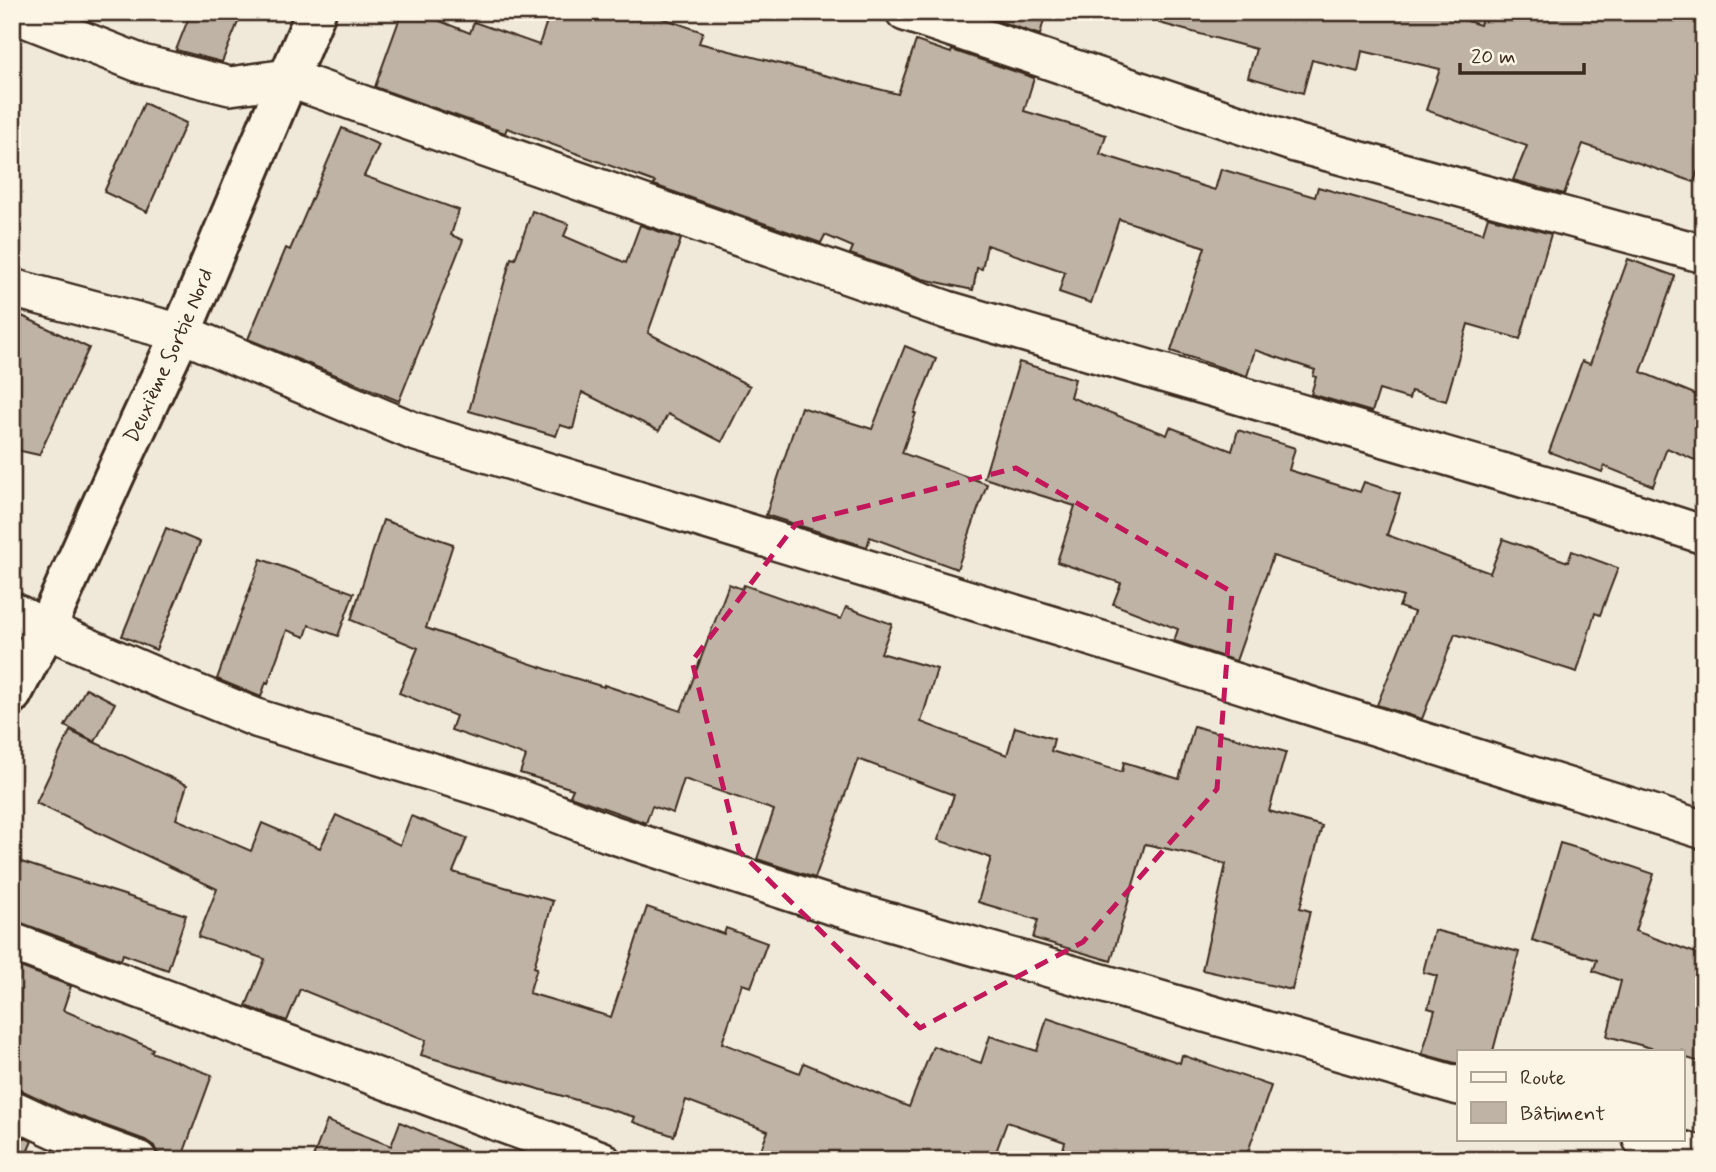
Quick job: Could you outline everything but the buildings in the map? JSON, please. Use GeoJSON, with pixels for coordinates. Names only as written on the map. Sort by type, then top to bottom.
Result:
{"type":"FeatureCollection","features":[{"type":"Feature","properties":{"kind":"main road","name":"Deuxième Sortie Nord"},"geometry":{"type":"LineString","coordinates":[[12,694],[46,629],[181,333],[316,12]]}},
{"type":"Feature","properties":{"kind":"street"},"geometry":{"type":"LineString","coordinates":[[905,12],[1295,143],[1704,254]]}},
{"type":"Feature","properties":{"kind":"street"},"geometry":{"type":"LineString","coordinates":[[12,13],[142,64],[230,86],[288,78],[947,310],[1587,497],[1704,536]]}},
{"type":"Feature","properties":{"kind":"street"},"geometry":{"type":"LineString","coordinates":[[12,288],[181,333],[413,431],[1111,643],[1704,830]]}},
{"type":"Feature","properties":{"kind":"street"},"geometry":{"type":"LineString","coordinates":[[12,611],[46,629],[259,719],[517,798],[608,833],[827,904],[1457,1085]]}},
{"type":"Feature","properties":{"kind":"street"},"geometry":{"type":"LineString","coordinates":[[12,942],[601,1160]]}},
{"type":"Feature","properties":{"kind":"street"},"geometry":{"type":"LineString","coordinates":[[12,1109],[57,1130],[138,1160]]}},
{"type":"Feature","properties":{"kind":"street"},"geometry":{"type":"LineString","coordinates":[[1646,1140],[1704,1156]]}},
{"type":"Feature","properties":{"kind":"highlighted area"},"geometry":{"type":"Polygon","coordinates":[[[1016,468],[1232,592],[1217,789],[1083,942],[920,1028],[739,851],[692,661],[796,524],[1016,468]]]}}]}
